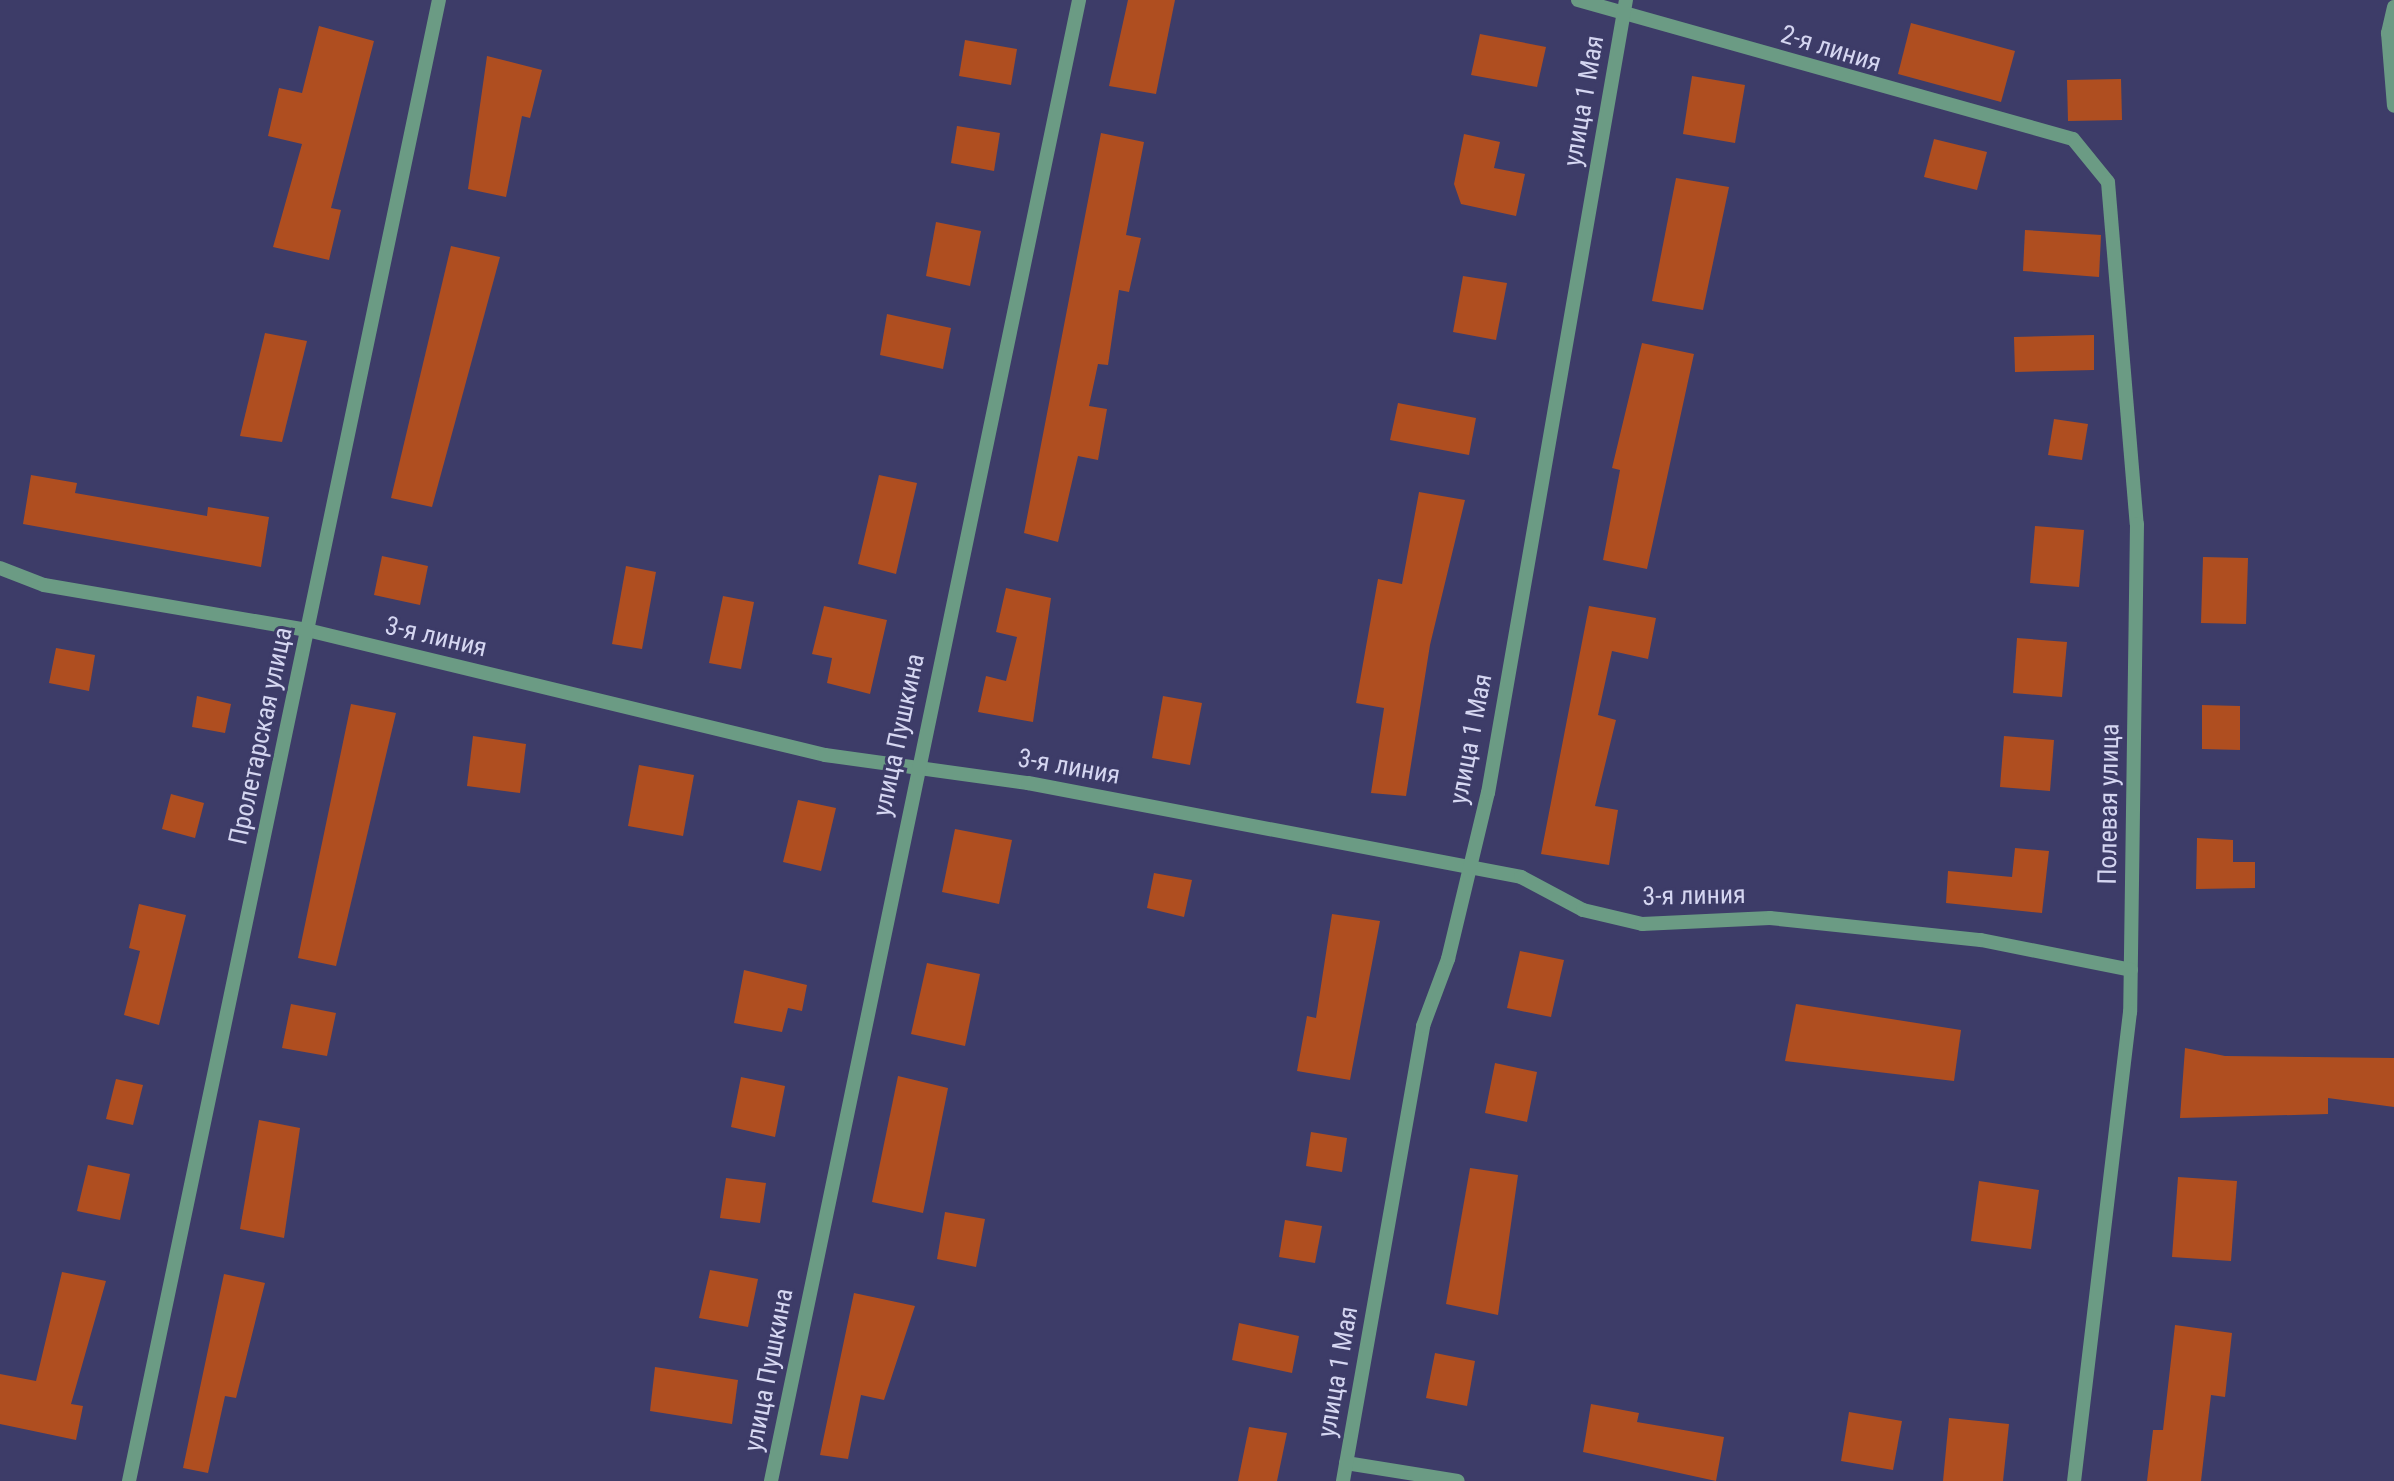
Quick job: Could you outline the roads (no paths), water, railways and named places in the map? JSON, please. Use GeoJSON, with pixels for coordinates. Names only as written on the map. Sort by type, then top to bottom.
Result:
{"type":"FeatureCollection","features":[{"type":"Feature","properties":{"kind":"street","name":"Пролетарская улица"},"geometry":{"type":"LineString","coordinates":[[129,1481],[439,0]]}},
{"type":"Feature","properties":{"kind":"street","name":"улица Пушкина"},"geometry":{"type":"LineString","coordinates":[[771,1481],[917,765],[1079,0]]}},
{"type":"Feature","properties":{"kind":"street","name":"2-я линия"},"geometry":{"type":"LineString","coordinates":[[1578,0],[1625,4],[1910,98],[2073,139]]}},
{"type":"Feature","properties":{"kind":"street","name":"улица 1 Мая"},"geometry":{"type":"LineString","coordinates":[[1343,1481],[1423,1026],[1448,959],[1488,793],[1625,4]]}},
{"type":"Feature","properties":{"kind":"street"},"geometry":{"type":"LineString","coordinates":[[2394,7],[2388,33],[2394,106]]}},
{"type":"Feature","properties":{"kind":"street","name":"Полевая улица"},"geometry":{"type":"LineString","coordinates":[[2073,139],[2108,182],[2122,290],[2137,524],[2131,970],[2074,1481]]}},
{"type":"Feature","properties":{"kind":"street","name":"3-я линия"},"geometry":{"type":"LineString","coordinates":[[0,568],[44,585],[307,630],[825,755],[917,765],[1521,877],[1583,910],[1642,924],[1770,918],[1981,940],[2131,970]]}},
{"type":"Feature","properties":{"kind":"street"},"geometry":{"type":"LineString","coordinates":[[1346,1463],[1458,1481]]}}]}
